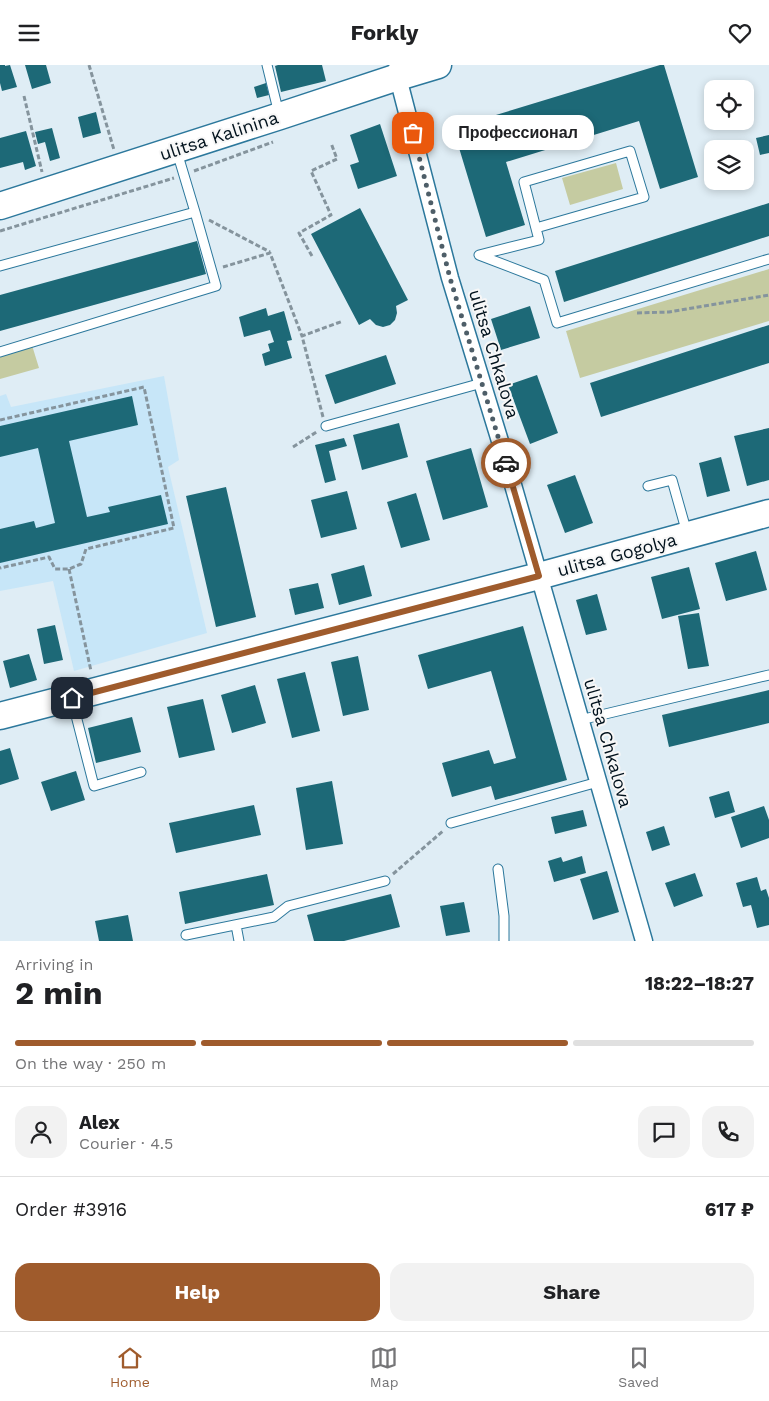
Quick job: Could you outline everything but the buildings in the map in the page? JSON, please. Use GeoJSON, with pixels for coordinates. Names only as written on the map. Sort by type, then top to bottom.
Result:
{"type":"FeatureCollection","features":[{"type":"Feature","properties":{"kind":"main road","name":"ulitsa Kalinina"},"geometry":{"type":"LineString","coordinates":[[0,206],[280,116],[396,71],[438,65]]}},
{"type":"Feature","properties":{"kind":"main road","name":"ulitsa Gogolya"},"geometry":{"type":"LineString","coordinates":[[0,716],[539,576],[769,513]]}},
{"type":"Feature","properties":{"kind":"street","name":"ulitsa Chkalova"},"geometry":{"type":"LineString","coordinates":[[396,71],[450,278],[539,576],[644,941]]}},
{"type":"Feature","properties":{"kind":"lane"},"geometry":{"type":"LineString","coordinates":[[267,65],[280,116]]}},
{"type":"Feature","properties":{"kind":"lane"},"geometry":{"type":"LineString","coordinates":[[0,352],[216,286],[176,150]]}},
{"type":"Feature","properties":{"kind":"lane"},"geometry":{"type":"LineString","coordinates":[[536,228],[644,197],[630,151],[524,182],[536,228],[539,239],[479,255],[544,280],[557,323],[769,259]]}},
{"type":"Feature","properties":{"kind":"lane"},"geometry":{"type":"LineString","coordinates":[[0,266],[195,212]]}},
{"type":"Feature","properties":{"kind":"lane"},"geometry":{"type":"LineString","coordinates":[[326,426],[482,383]]}},
{"type":"Feature","properties":{"kind":"lane"},"geometry":{"type":"LineString","coordinates":[[648,487],[672,479],[688,535]]}},
{"type":"Feature","properties":{"kind":"lane"},"geometry":{"type":"LineString","coordinates":[[580,719],[769,675]]}},
{"type":"Feature","properties":{"kind":"lane"},"geometry":{"type":"LineString","coordinates":[[72,698],[94,785],[141,773]]}},
{"type":"Feature","properties":{"kind":"lane"},"geometry":{"type":"LineString","coordinates":[[450,823],[598,782]]}},
{"type":"Feature","properties":{"kind":"lane"},"geometry":{"type":"LineString","coordinates":[[498,869],[504,916],[504,941]]}},
{"type":"Feature","properties":{"kind":"lane"},"geometry":{"type":"LineString","coordinates":[[186,935],[274,917],[288,905],[386,881]]}},
{"type":"Feature","properties":{"kind":"lane"},"geometry":{"type":"LineString","coordinates":[[236,925],[240,941]]}},
{"type":"Feature","properties":{"kind":"path"},"geometry":{"type":"LineString","coordinates":[[89,65],[114,150]]}},
{"type":"Feature","properties":{"kind":"path"},"geometry":{"type":"LineString","coordinates":[[24,97],[42,172]]}},
{"type":"Feature","properties":{"kind":"path"},"geometry":{"type":"LineString","coordinates":[[312,256],[299,233],[331,215],[312,171],[337,159],[331,143]]}},
{"type":"Feature","properties":{"kind":"path"},"geometry":{"type":"LineString","coordinates":[[195,212],[270,253],[302,336],[326,426],[293,447]]}},
{"type":"Feature","properties":{"kind":"path"},"geometry":{"type":"LineString","coordinates":[[212,270],[270,253]]}},
{"type":"Feature","properties":{"kind":"path"},"geometry":{"type":"LineString","coordinates":[[631,313],[669,312],[769,295]]}},
{"type":"Feature","properties":{"kind":"path"},"geometry":{"type":"LineString","coordinates":[[302,336],[343,321]]}},
{"type":"Feature","properties":{"kind":"path"},"geometry":{"type":"LineString","coordinates":[[0,420],[144,387],[174,528],[86,549],[81,564],[69,569],[55,569],[49,557],[0,568]]}},
{"type":"Feature","properties":{"kind":"path"},"geometry":{"type":"LineString","coordinates":[[69,569],[97,691]]}},
{"type":"Feature","properties":{"kind":"path"},"geometry":{"type":"LineString","coordinates":[[386,881],[450,823]]}},
{"type":"Feature","properties":{"kind":"shaded area"},"geometry":{"type":"Polygon","coordinates":[[[164,376],[179,460],[168,467],[207,633],[74,671],[53,581],[0,591],[0,396],[6,394],[11,407],[164,376]]]}},
{"type":"Feature","properties":{"kind":"green space"},"geometry":{"type":"Polygon","coordinates":[[[616,163],[623,189],[570,205],[562,178],[616,163]]]}},
{"type":"Feature","properties":{"kind":"green space"},"geometry":{"type":"Polygon","coordinates":[[[769,269],[769,321],[580,378],[566,331],[769,269]]]}},
{"type":"Feature","properties":{"kind":"green space"},"geometry":{"type":"Polygon","coordinates":[[[31,342],[39,368],[0,379],[0,352],[31,342]]]}},
{"type":"Feature","properties":{"kind":"way so far"},"geometry":{"type":"LineString","coordinates":[[413,133],[450,278],[506,463]]}},
{"type":"Feature","properties":{"kind":"place","name":"Профессионал"},"geometry":{"type":"Point","coordinates":[413,133]}},
{"type":"Feature","properties":{"kind":"route"},"geometry":{"type":"LineString","coordinates":[[72,698],[539,576],[506,463]]}}]}
